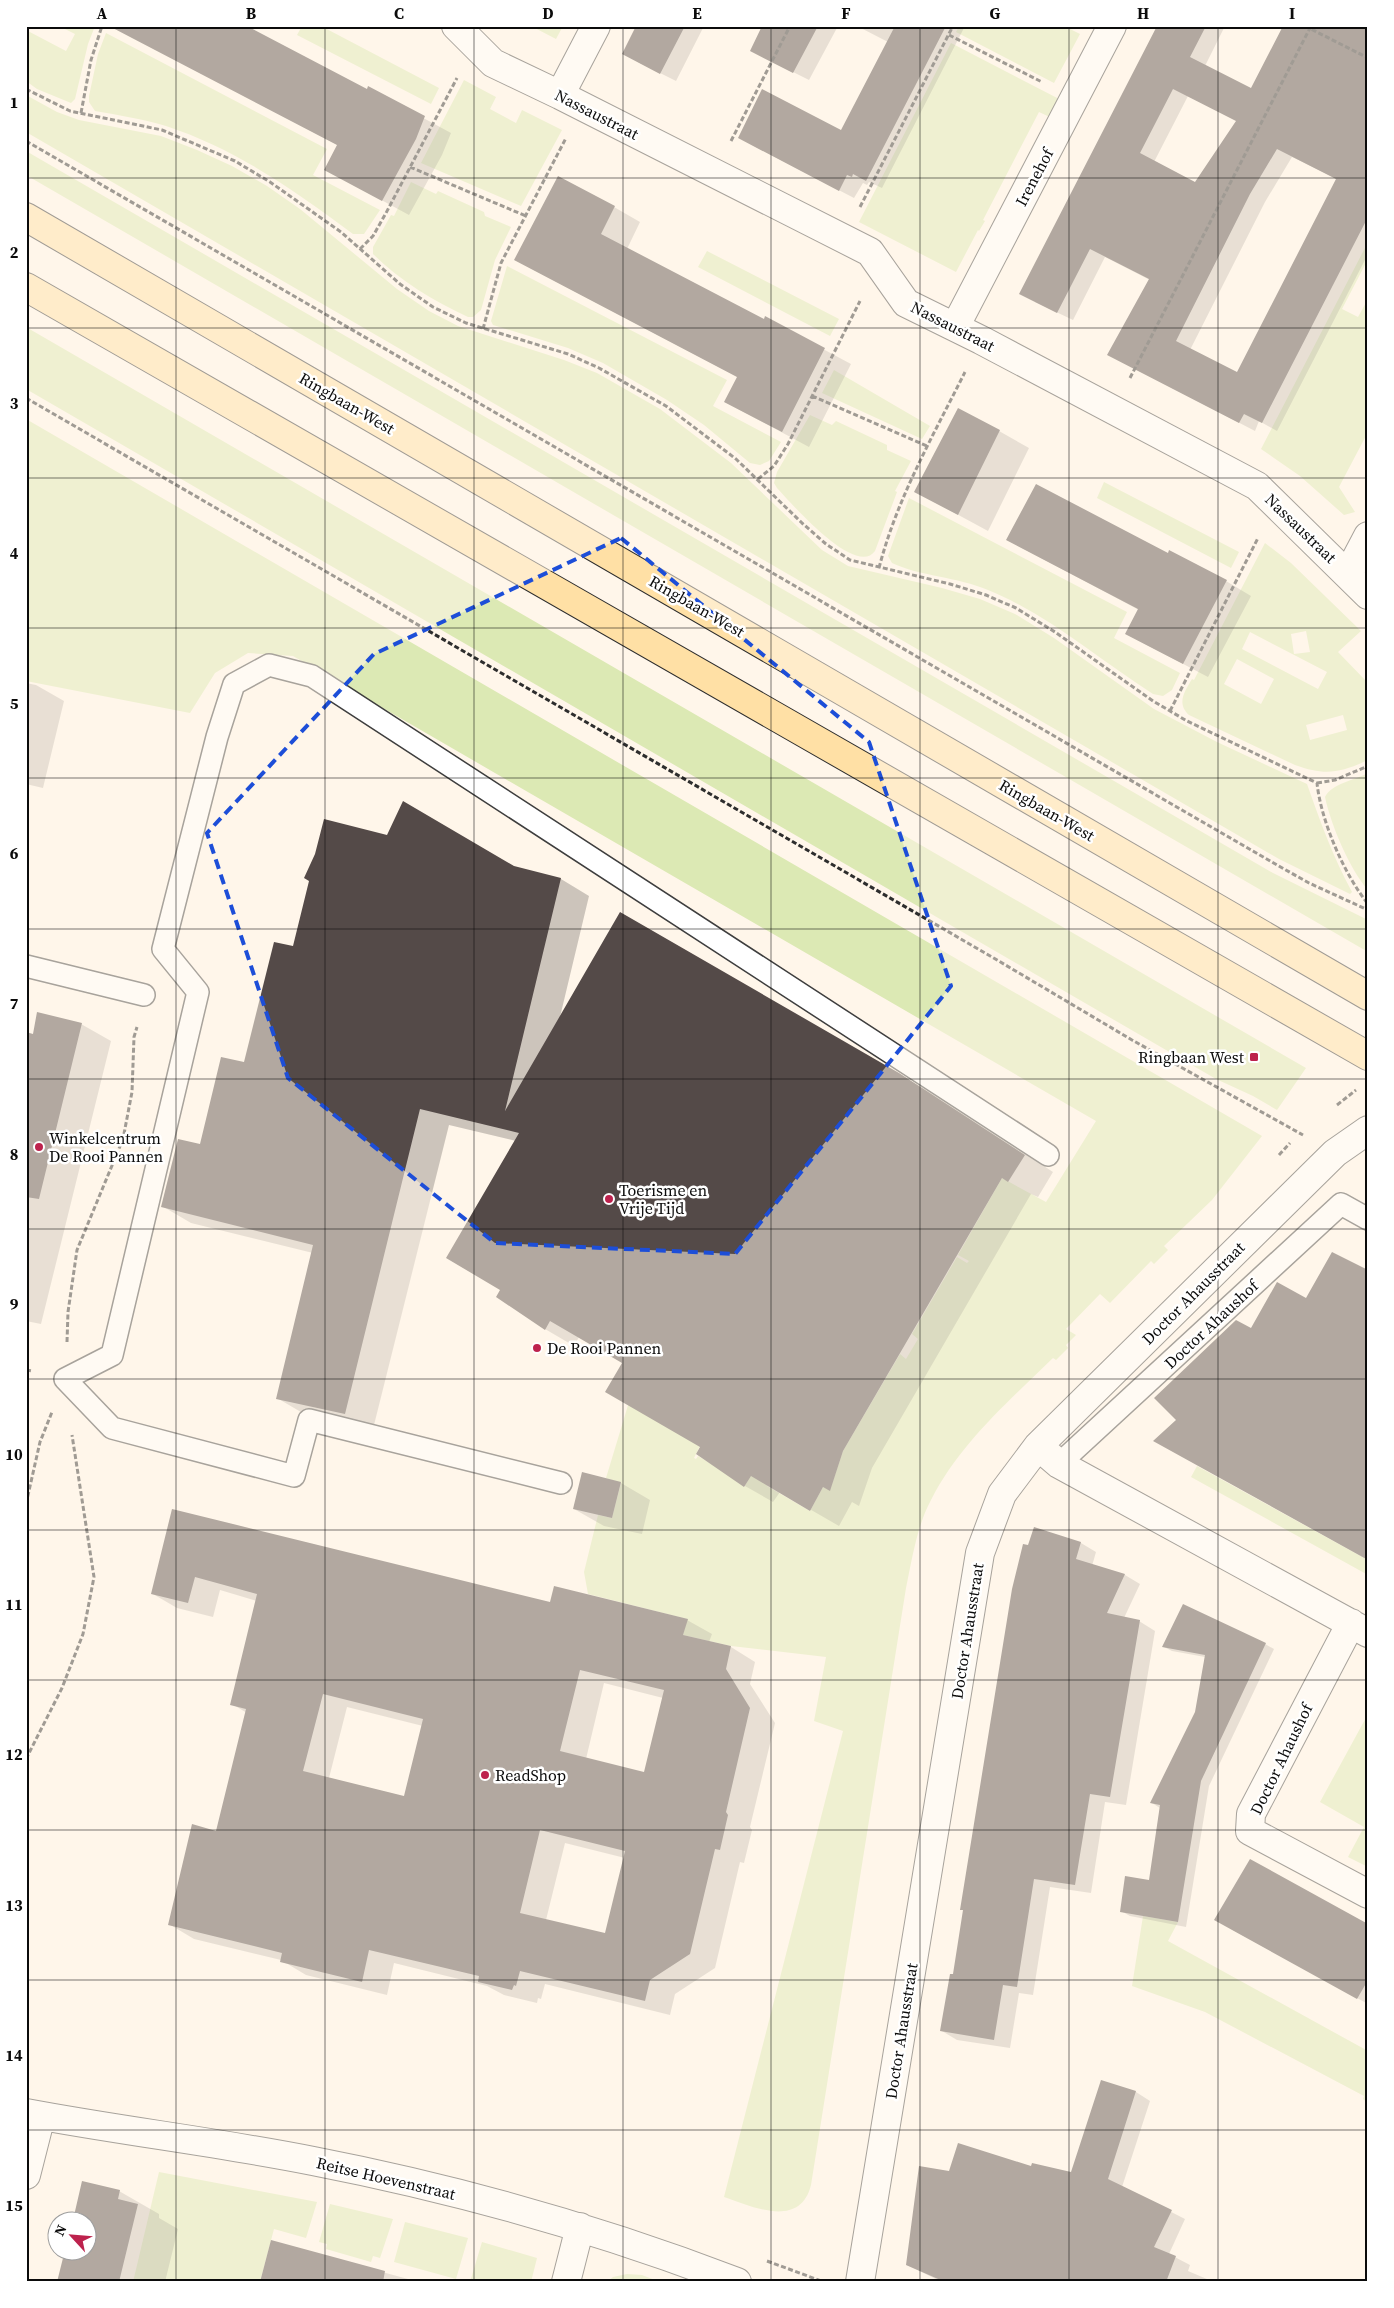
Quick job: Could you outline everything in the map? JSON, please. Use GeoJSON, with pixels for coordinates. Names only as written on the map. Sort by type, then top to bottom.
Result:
{"type":"FeatureCollection","features":[{"type":"Feature","properties":{"kind":"main road","name":"Ringbaan-West"},"geometry":{"type":"LineString","coordinates":[[26,217],[1368,996]]}},
{"type":"Feature","properties":{"kind":"main road"},"geometry":{"type":"LineString","coordinates":[[26,287],[1368,1056]]}},
{"type":"Feature","properties":{"kind":"street"},"geometry":{"type":"LineString","coordinates":[[571,101],[596,26]]}},
{"type":"Feature","properties":{"kind":"street","name":"Irenehof"},"geometry":{"type":"LineString","coordinates":[[955,327],[1112,26]]}},
{"type":"Feature","properties":{"kind":"street","name":"Nassaustraat"},"geometry":{"type":"LineString","coordinates":[[465,35],[493,63],[870,252],[906,303],[982,340],[1257,486],[1368,595]]}},
{"type":"Feature","properties":{"kind":"street"},"geometry":{"type":"LineString","coordinates":[[1348,574],[1368,536]]}},
{"type":"Feature","properties":{"kind":"street","name":"Doctor Ahausstraat"},"geometry":{"type":"LineString","coordinates":[[860,2282],[980,1553],[1002,1494],[1038,1446],[1335,1153],[1368,1130]]}},
{"type":"Feature","properties":{"kind":"street","name":"Doctor Ahaushof"},"geometry":{"type":"LineString","coordinates":[[1038,1446],[1059,1464],[1359,1628],[1252,1814],[1250,1831],[1368,1894]]}},
{"type":"Feature","properties":{"kind":"street"},"geometry":{"type":"LineString","coordinates":[[26,2175],[34,2114]]}},
{"type":"Feature","properties":{"kind":"street","name":"Reitse Hoevenstraat"},"geometry":{"type":"LineString","coordinates":[[34,2114],[312,2161],[436,2189],[580,2227],[737,2282]]}},
{"type":"Feature","properties":{"kind":"street"},"geometry":{"type":"LineString","coordinates":[[566,2282],[580,2227]]}},
{"type":"Feature","properties":{"kind":"lane"},"geometry":{"type":"LineString","coordinates":[[562,1483],[309,1420],[294,1476],[112,1428],[65,1379],[112,1356],[198,992],[163,949],[217,737],[234,684],[269,665],[312,676],[1048,1155]]}},
{"type":"Feature","properties":{"kind":"lane"},"geometry":{"type":"LineString","coordinates":[[26,966],[144,995]]}},
{"type":"Feature","properties":{"kind":"lane","name":"Doctor Ahaushof"},"geometry":{"type":"LineString","coordinates":[[1059,1464],[1341,1204],[1368,1219]]}},
{"type":"Feature","properties":{"kind":"path"},"geometry":{"type":"LineString","coordinates":[[81,114],[90,67],[102,26]]}},
{"type":"Feature","properties":{"kind":"path"},"geometry":{"type":"LineString","coordinates":[[715,174],[790,26]]}},
{"type":"Feature","properties":{"kind":"path"},"geometry":{"type":"LineString","coordinates":[[844,239],[953,26]]}},
{"type":"Feature","properties":{"kind":"path"},"geometry":{"type":"LineString","coordinates":[[1305,26],[1368,58]]}},
{"type":"Feature","properties":{"kind":"path"},"geometry":{"type":"LineString","coordinates":[[1114,410],[1310,28]]}},
{"type":"Feature","properties":{"kind":"path"},"geometry":{"type":"LineString","coordinates":[[360,249],[372,236],[410,167],[465,35]]}},
{"type":"Feature","properties":{"kind":"path"},"geometry":{"type":"LineString","coordinates":[[949,35],[1074,99]]}},
{"type":"Feature","properties":{"kind":"path"},"geometry":{"type":"LineString","coordinates":[[26,89],[46,100],[81,114],[162,130],[235,161],[306,206],[400,284],[433,306],[482,329],[568,354],[631,385],[700,430],[758,479],[826,544],[850,560],[986,595],[1016,608],[1055,632],[1114,675],[1187,721],[1317,783],[1335,780],[1368,766]]}},
{"type":"Feature","properties":{"kind":"path"},"geometry":{"type":"LineString","coordinates":[[482,329],[501,264],[526,216],[571,101]]}},
{"type":"Feature","properties":{"kind":"path"},"geometry":{"type":"LineString","coordinates":[[26,141],[1277,866],[1368,910]]}},
{"type":"Feature","properties":{"kind":"path"},"geometry":{"type":"LineString","coordinates":[[410,167],[526,216]]}},
{"type":"Feature","properties":{"kind":"path"},"geometry":{"type":"LineString","coordinates":[[758,479],[774,466],[788,444],[879,264]]}},
{"type":"Feature","properties":{"kind":"path"},"geometry":{"type":"LineString","coordinates":[[879,568],[903,494],[982,340]]}},
{"type":"Feature","properties":{"kind":"path"},"geometry":{"type":"LineString","coordinates":[[812,396],[927,446]]}},
{"type":"Feature","properties":{"kind":"path"},"geometry":{"type":"LineString","coordinates":[[26,398],[1132,1040],[1335,1153]]}},
{"type":"Feature","properties":{"kind":"path"},"geometry":{"type":"LineString","coordinates":[[1170,711],[1276,503]]}},
{"type":"Feature","properties":{"kind":"path"},"geometry":{"type":"LineString","coordinates":[[1317,783],[1319,801],[1330,833],[1346,868],[1368,904]]}},
{"type":"Feature","properties":{"kind":"path"},"geometry":{"type":"LineString","coordinates":[[26,1759],[62,1688],[84,1634],[94,1578],[65,1379],[68,1312],[77,1250],[123,1139],[132,1092],[134,1037],[144,995]]}},
{"type":"Feature","properties":{"kind":"path"},"geometry":{"type":"LineString","coordinates":[[26,1504],[40,1442],[65,1379]]}},
{"type":"Feature","properties":{"kind":"highlighted area"},"geometry":{"type":"Polygon","coordinates":[[[621,538],[869,742],[951,986],[735,1254],[495,1243],[288,1078],[207,833],[374,654],[621,538]]]}},
{"type":"Feature","properties":{"kind":"green space"},"geometry":{"type":"Polygon","coordinates":[[[59,26],[95,26],[88,44],[75,99],[71,103],[37,89],[26,81],[26,30],[66,51],[75,34],[59,26]]]}},
{"type":"Feature","properties":{"kind":"green space"},"geometry":{"type":"Polygon","coordinates":[[[302,26],[321,26],[439,88],[431,104],[297,35],[302,26]]]}},
{"type":"Feature","properties":{"kind":"green space"},"geometry":{"type":"Polygon","coordinates":[[[531,26],[563,26],[556,39],[531,26]]]}},
{"type":"Feature","properties":{"kind":"green space"},"geometry":{"type":"Polygon","coordinates":[[[959,26],[1064,26],[1080,34],[1054,83],[956,32],[959,26]]]}},
{"type":"Feature","properties":{"kind":"green space"},"geometry":{"type":"Polygon","coordinates":[[[106,33],[327,149],[313,175],[380,210],[364,234],[353,234],[264,172],[192,135],[139,119],[95,111],[89,102],[89,96],[98,54],[106,33]]]}},
{"type":"Feature","properties":{"kind":"green space"},"geometry":{"type":"Polygon","coordinates":[[[951,43],[1063,101],[1054,119],[1039,112],[983,220],[985,221],[978,230],[956,272],[859,222],[951,43]]]}},
{"type":"Feature","properties":{"kind":"green space"},"geometry":{"type":"Polygon","coordinates":[[[464,80],[496,97],[490,109],[516,123],[522,110],[562,130],[521,206],[421,163],[464,80]]]}},
{"type":"Feature","properties":{"kind":"green space"},"geometry":{"type":"Polygon","coordinates":[[[26,95],[57,112],[79,120],[161,136],[232,166],[267,186],[300,209],[397,289],[429,311],[458,326],[564,360],[597,373],[660,409],[731,463],[822,550],[848,566],[942,588],[980,599],[1015,614],[1054,638],[1154,709],[1217,742],[1307,784],[1333,852],[1352,892],[1350,894],[1279,859],[26,132],[26,95]]]}},
{"type":"Feature","properties":{"kind":"green space"},"geometry":{"type":"Polygon","coordinates":[[[26,151],[1273,873],[1368,920],[1368,952],[26,175],[26,151]]]}},
{"type":"Feature","properties":{"kind":"green space"},"geometry":{"type":"Polygon","coordinates":[[[411,182],[436,194],[438,191],[484,212],[485,216],[511,227],[495,260],[481,310],[473,317],[468,317],[455,311],[418,290],[394,273],[373,254],[373,247],[391,215],[394,216],[411,182]]]}},
{"type":"Feature","properties":{"kind":"green space"},"geometry":{"type":"Polygon","coordinates":[[[1368,242],[1368,259],[1342,309],[1358,317],[1368,299],[1368,432],[1339,487],[1355,512],[1344,515],[1300,476],[1261,449],[1368,242]]]}},
{"type":"Feature","properties":{"kind":"green space"},"geometry":{"type":"Polygon","coordinates":[[[707,251],[839,319],[830,336],[698,267],[707,251]]]}},
{"type":"Feature","properties":{"kind":"green space"},"geometry":{"type":"Polygon","coordinates":[[[507,266],[727,380],[713,406],[781,442],[769,461],[760,465],[750,463],[704,425],[667,400],[603,363],[568,348],[493,325],[491,321],[507,266]]]}},
{"type":"Feature","properties":{"kind":"green space"},"geometry":{"type":"Polygon","coordinates":[[[26,327],[1306,1068],[1277,1110],[1253,1096],[1216,1079],[26,389],[26,327]]]}},
{"type":"Feature","properties":{"kind":"green space"},"geometry":{"type":"Polygon","coordinates":[[[834,370],[930,426],[922,439],[822,393],[834,370]]]}},
{"type":"Feature","properties":{"kind":"green space"},"geometry":{"type":"Polygon","coordinates":[[[810,415],[832,425],[836,421],[887,445],[887,450],[911,461],[895,491],[897,492],[875,551],[866,557],[854,555],[839,547],[824,535],[809,522],[774,483],[777,472],[810,415]]]}},
{"type":"Feature","properties":{"kind":"green space"},"geometry":{"type":"Polygon","coordinates":[[[26,419],[1262,1136],[1212,1200],[1164,1246],[1168,1250],[1154,1264],[1151,1261],[1110,1303],[1100,1294],[1066,1329],[1076,1335],[1066,1345],[1068,1348],[1056,1360],[1053,1358],[971,1441],[943,1479],[926,1510],[906,1588],[811,2185],[805,2199],[797,2207],[786,2211],[774,2211],[748,2206],[724,2197],[843,1731],[814,1721],[826,1657],[731,1646],[683,1635],[687,1619],[588,1594],[584,1572],[598,1515],[612,1518],[621,1483],[606,1478],[629,1402],[702,1442],[694,1458],[696,1459],[698,1456],[743,1483],[744,1487],[765,1452],[781,1462],[767,1486],[810,1511],[823,1487],[830,1490],[843,1451],[900,1354],[906,1359],[918,1339],[912,1334],[957,1257],[967,1263],[969,1261],[958,1255],[1002,1178],[1046,1202],[1096,1121],[293,656],[248,653],[215,673],[190,713],[26,681],[26,419]]]}},
{"type":"Feature","properties":{"kind":"green space"},"geometry":{"type":"Polygon","coordinates":[[[1104,482],[1239,552],[1231,568],[1097,498],[1104,482]]]}},
{"type":"Feature","properties":{"kind":"green space"},"geometry":{"type":"Polygon","coordinates":[[[909,498],[1127,612],[1114,638],[1180,673],[1172,690],[1163,696],[1153,694],[1053,625],[1010,600],[988,590],[964,582],[914,571],[892,563],[888,556],[909,498]]]}},
{"type":"Feature","properties":{"kind":"green space"},"geometry":{"type":"Polygon","coordinates":[[[1265,543],[1291,563],[1361,631],[1338,652],[1368,683],[1368,760],[1349,768],[1324,772],[1295,765],[1189,715],[1182,702],[1187,688],[1192,679],[1194,680],[1265,543]],[[1306,631],[1291,634],[1294,654],[1310,652],[1306,631]],[[1250,632],[1242,649],[1318,689],[1327,672],[1250,632]],[[1237,659],[1224,684],[1261,704],[1274,679],[1237,659]],[[1343,715],[1306,725],[1310,740],[1347,730],[1343,715]]]}},
{"type":"Feature","properties":{"kind":"green space"},"geometry":{"type":"Polygon","coordinates":[[[1368,773],[1368,890],[1354,870],[1342,846],[1325,797],[1332,789],[1368,773]]]}},
{"type":"Feature","properties":{"kind":"green space"},"geometry":{"type":"Polygon","coordinates":[[[1197,1466],[1368,1560],[1368,1575],[1191,1477],[1197,1466]]]}},
{"type":"Feature","properties":{"kind":"green space"},"geometry":{"type":"Polygon","coordinates":[[[1368,1714],[1368,1867],[1348,1857],[1364,1827],[1320,1802],[1368,1714]]]}},
{"type":"Feature","properties":{"kind":"green space"},"geometry":{"type":"Polygon","coordinates":[[[1143,1916],[1178,1922],[1168,1941],[1368,2051],[1368,2103],[1363,2099],[1364,2096],[1205,2012],[1132,1986],[1143,1916]]]}},
{"type":"Feature","properties":{"kind":"green space"},"geometry":{"type":"Polygon","coordinates":[[[159,2172],[317,2202],[306,2238],[274,2229],[260,2282],[133,2282],[159,2172]]]}},
{"type":"Feature","properties":{"kind":"green space"},"geometry":{"type":"Polygon","coordinates":[[[330,2204],[393,2219],[380,2258],[373,2256],[371,2262],[326,2249],[327,2244],[319,2242],[330,2204]]]}},
{"type":"Feature","properties":{"kind":"green space"},"geometry":{"type":"Polygon","coordinates":[[[405,2222],[468,2238],[456,2279],[394,2262],[405,2222]]]}},
{"type":"Feature","properties":{"kind":"green space"},"geometry":{"type":"Polygon","coordinates":[[[482,2242],[537,2258],[531,2282],[470,2282],[482,2242]]]}},
{"type":"Feature","properties":{"kind":"green space"},"geometry":{"type":"Polygon","coordinates":[[[627,2274],[642,2275],[660,2282],[607,2282],[613,2277],[627,2274]]]}},
{"type":"Feature","properties":{"kind":"building"},"geometry":{"type":"Polygon","coordinates":[[[109,26],[247,26],[367,89],[368,86],[425,116],[416,139],[382,201],[324,170],[337,145],[109,26]]]}},
{"type":"Feature","properties":{"kind":"building"},"geometry":{"type":"Polygon","coordinates":[[[636,26],[685,26],[660,74],[622,54],[636,26]]]}},
{"type":"Feature","properties":{"kind":"building"},"geometry":{"type":"Polygon","coordinates":[[[762,26],[818,26],[793,73],[750,51],[762,26]]]}},
{"type":"Feature","properties":{"kind":"building"},"geometry":{"type":"Polygon","coordinates":[[[895,26],[946,26],[866,181],[853,174],[852,177],[847,175],[839,191],[738,138],[762,89],[841,130],[895,26]]]}},
{"type":"Feature","properties":{"kind":"building"},"geometry":{"type":"Polygon","coordinates":[[[1157,26],[1206,26],[1190,57],[1251,88],[1283,26],[1368,26],[1368,217],[1262,423],[1244,414],[1239,423],[1107,355],[1149,279],[1090,249],[1057,313],[1019,294],[1157,26]],[[1173,89],[1140,153],[1195,182],[1236,121],[1173,89]],[[1277,149],[1250,194],[1176,341],[1237,372],[1336,179],[1277,149]]]}},
{"type":"Feature","properties":{"kind":"building"},"geometry":{"type":"Polygon","coordinates":[[[558,176],[615,206],[601,234],[764,319],[765,316],[825,348],[782,432],[724,402],[737,377],[514,260],[558,176]]]}},
{"type":"Feature","properties":{"kind":"building"},"geometry":{"type":"Polygon","coordinates":[[[958,408],[1000,430],[958,515],[914,492],[958,408]]]}},
{"type":"Feature","properties":{"kind":"building"},"geometry":{"type":"Polygon","coordinates":[[[1036,484],[1168,553],[1169,550],[1227,580],[1183,664],[1125,634],[1138,609],[1006,540],[1036,484]]]}},
{"type":"Feature","properties":{"kind":"building"},"geometry":{"type":"Polygon","coordinates":[[[403,801],[514,866],[561,878],[505,1111],[620,912],[899,1073],[1025,1155],[1008,1182],[1002,1178],[843,1451],[830,1491],[823,1487],[810,1511],[751,1476],[744,1487],[696,1454],[700,1447],[605,1392],[622,1363],[550,1321],[545,1330],[496,1297],[500,1290],[446,1258],[519,1133],[420,1109],[345,1414],[276,1399],[313,1245],[161,1207],[178,1139],[200,1144],[221,1057],[244,1062],[274,942],[293,946],[309,881],[304,878],[315,854],[324,819],[387,835],[403,801]]]}},
{"type":"Feature","properties":{"kind":"building","name":"Winkelcentrum De Rooi Pannen"},"geometry":{"type":"Polygon","coordinates":[[[37,1012],[82,1023],[39,1199],[26,1197],[26,1032],[33,1034],[37,1012]]]}},
{"type":"Feature","properties":{"kind":"building"},"geometry":{"type":"Polygon","coordinates":[[[1332,1252],[1368,1270],[1368,1560],[1153,1441],[1176,1420],[1154,1398],[1236,1320],[1251,1328],[1277,1282],[1306,1298],[1332,1252]]]}},
{"type":"Feature","properties":{"kind":"building"},"geometry":{"type":"Polygon","coordinates":[[[582,1472],[621,1482],[612,1518],[573,1509],[582,1472]]]}},
{"type":"Feature","properties":{"kind":"building"},"geometry":{"type":"Polygon","coordinates":[[[172,1509],[550,1602],[554,1586],[688,1619],[683,1635],[731,1646],[726,1669],[750,1708],[726,1812],[728,1815],[720,1850],[715,1849],[690,1954],[650,1980],[645,2001],[520,1971],[516,1986],[514,1985],[512,1990],[478,1982],[479,1976],[369,1950],[362,1982],[280,1962],[282,1953],[168,1925],[192,1824],[216,1831],[246,1709],[230,1705],[257,1594],[195,1577],[188,1603],[151,1594],[172,1509]],[[580,1670],[560,1751],[644,1772],[664,1690],[580,1670]],[[323,1694],[303,1771],[404,1796],[423,1719],[323,1694]],[[540,1830],[520,1913],[605,1933],[625,1851],[540,1830]]]}},
{"type":"Feature","properties":{"kind":"building"},"geometry":{"type":"Polygon","coordinates":[[[1034,1527],[1081,1542],[1076,1559],[1125,1574],[1107,1613],[1140,1620],[1110,1797],[1090,1794],[1075,1885],[1034,1879],[1017,1987],[1003,1985],[994,2040],[940,2031],[950,1974],[953,1974],[963,1910],[960,1910],[1012,1589],[1023,1544],[1028,1545],[1034,1527]]]}},
{"type":"Feature","properties":{"kind":"building"},"geometry":{"type":"Polygon","coordinates":[[[1183,1604],[1266,1643],[1201,1781],[1178,1922],[1120,1912],[1125,1876],[1149,1880],[1160,1805],[1150,1803],[1195,1712],[1205,1655],[1162,1647],[1183,1604]]]}},
{"type":"Feature","properties":{"kind":"building"},"geometry":{"type":"Polygon","coordinates":[[[1250,1859],[1368,1924],[1368,1980],[1357,1999],[1214,1920],[1250,1859]]]}},
{"type":"Feature","properties":{"kind":"building"},"geometry":{"type":"Polygon","coordinates":[[[1101,2080],[1136,2091],[1108,2179],[1172,2210],[1154,2247],[1176,2256],[1166,2282],[945,2282],[906,2265],[919,2166],[949,2171],[958,2143],[1031,2166],[1032,2163],[1071,2172],[1101,2080]]]}},
{"type":"Feature","properties":{"kind":"building"},"geometry":{"type":"Polygon","coordinates":[[[82,2181],[120,2190],[118,2199],[138,2204],[119,2282],[57,2282],[62,2260],[98,2260],[98,2210],[75,2210],[82,2181]]]}},
{"type":"Feature","properties":{"kind":"building"},"geometry":{"type":"Polygon","coordinates":[[[271,2240],[385,2271],[383,2282],[260,2282],[271,2240]]]}},
{"type":"Feature","properties":{"kind":"place","name":"Ringbaan West"},"geometry":{"type":"Point","coordinates":[1254,1057]}},
{"type":"Feature","properties":{"kind":"place","name":"Winkelcentrum De Rooi Pannen"},"geometry":{"type":"Point","coordinates":[39,1147]}},
{"type":"Feature","properties":{"kind":"place","name":"Toerisme en Vrije Tijd"},"geometry":{"type":"Point","coordinates":[609,1199]}},
{"type":"Feature","properties":{"kind":"place","name":"De Rooi Pannen"},"geometry":{"type":"Point","coordinates":[537,1348]}},
{"type":"Feature","properties":{"kind":"place","name":"ReadShop"},"geometry":{"type":"Point","coordinates":[485,1775]}}]}
